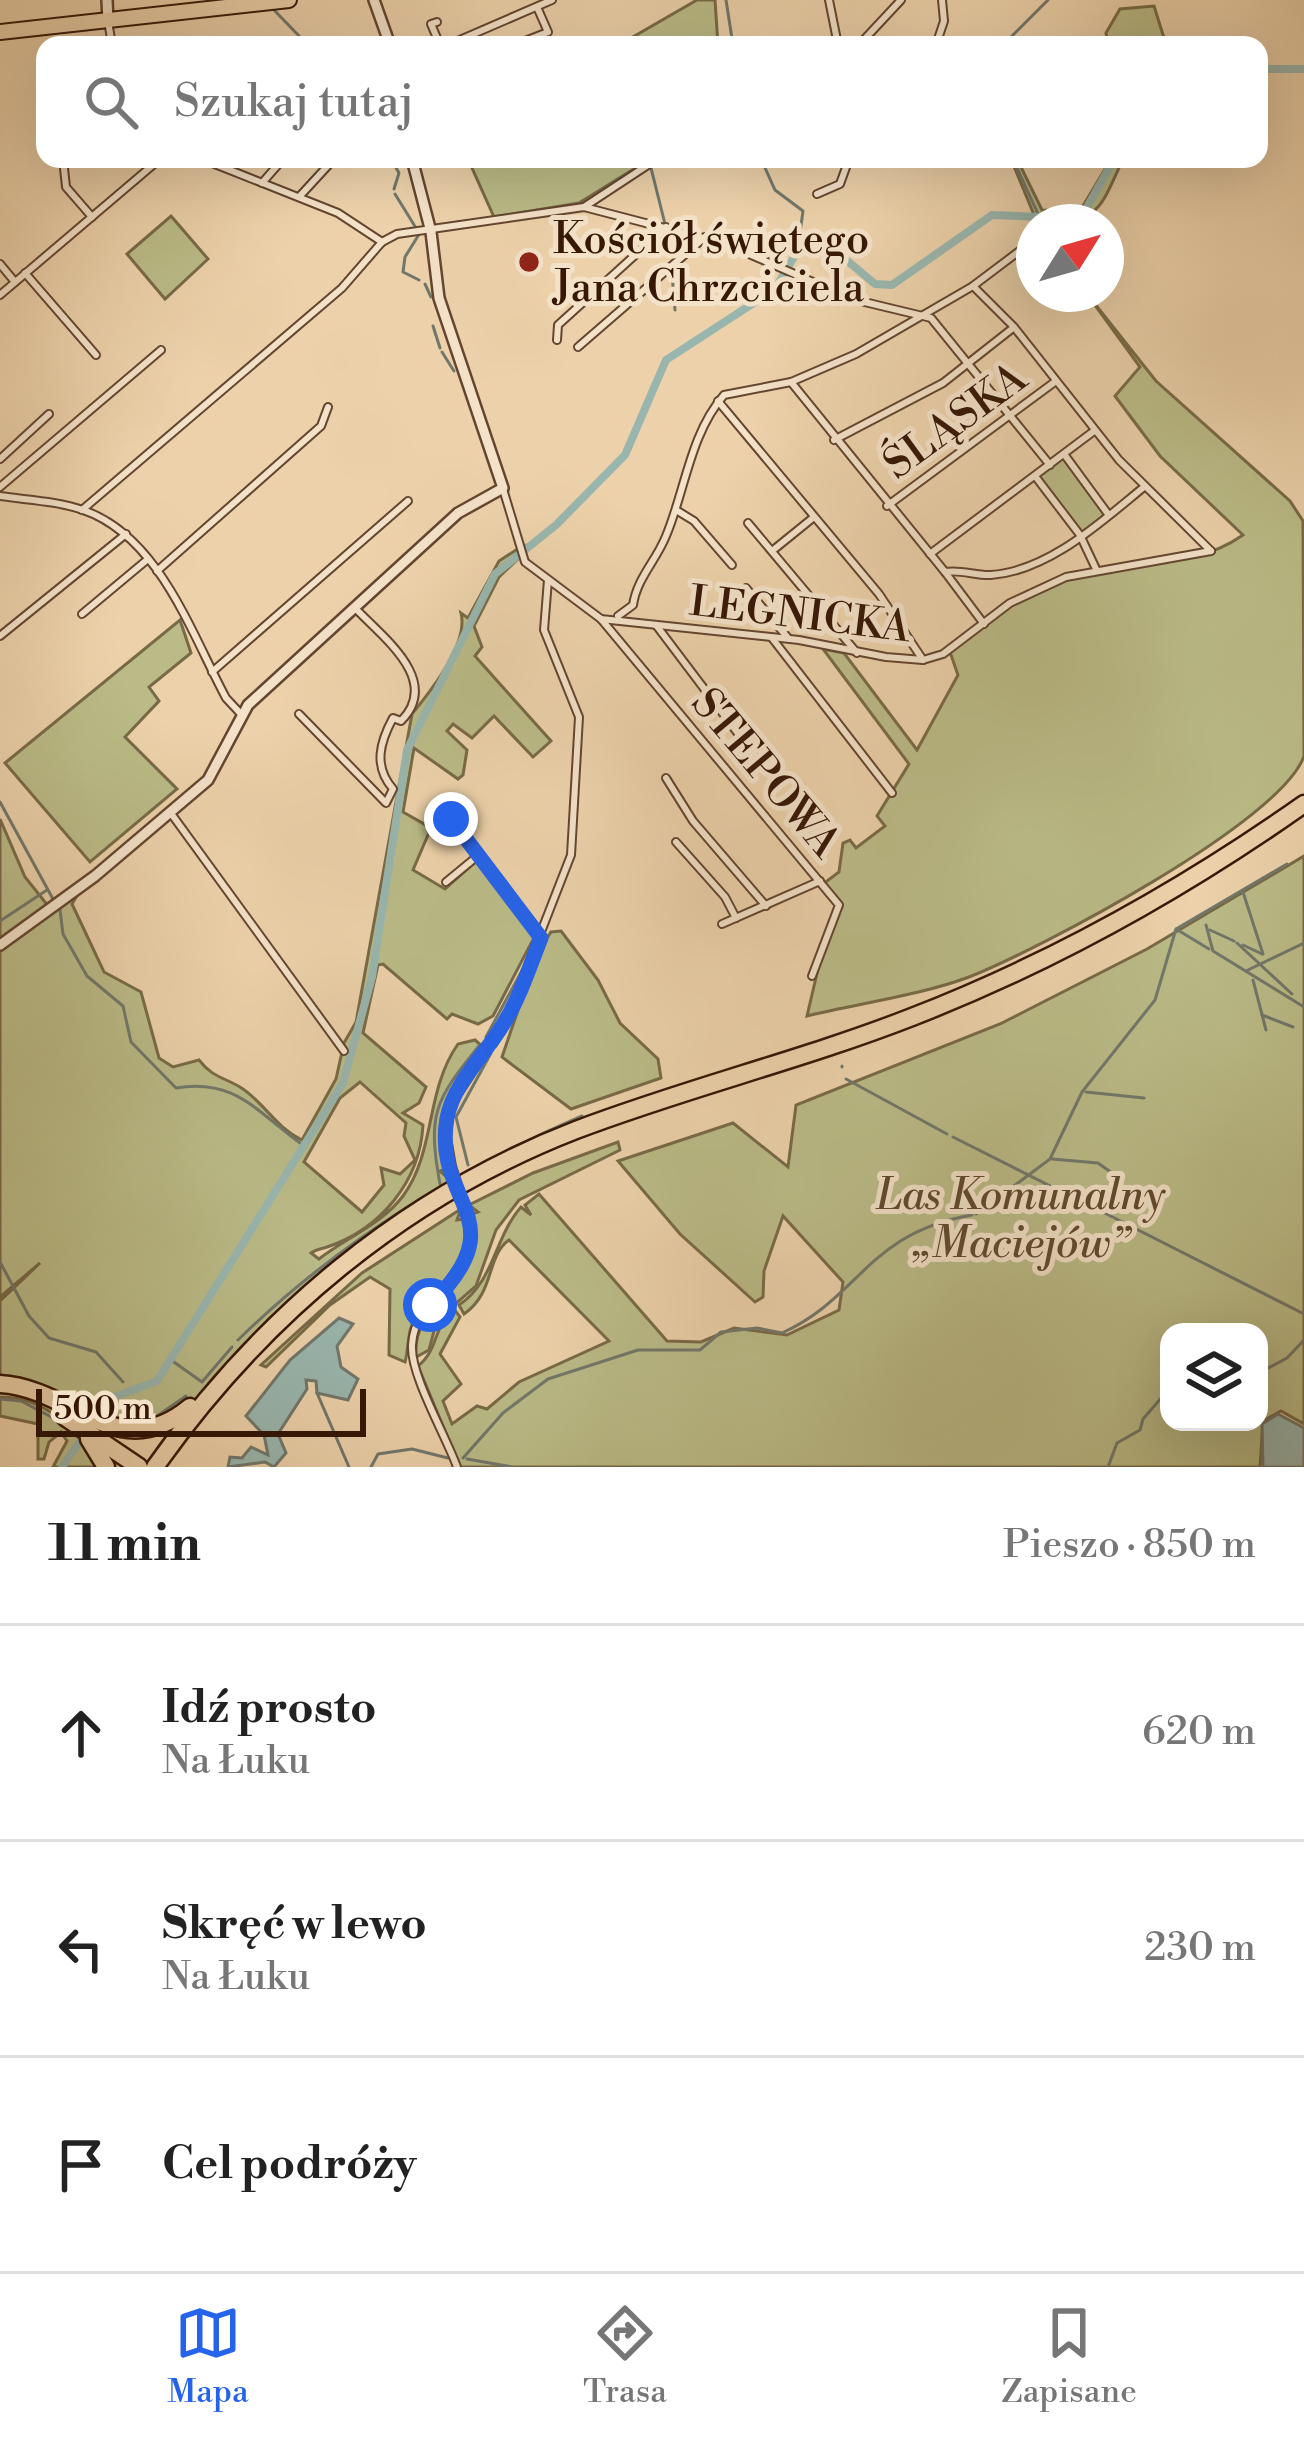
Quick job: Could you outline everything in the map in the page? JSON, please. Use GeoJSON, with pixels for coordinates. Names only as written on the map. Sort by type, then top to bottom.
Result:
{"type":"FeatureCollection","features":[{"type":"Feature","properties":{"kind":"highway"},"geometry":{"type":"LineString","coordinates":[[0,1389],[53,1399],[105,1428],[143,1432],[180,1417],[327,1277],[413,1214],[487,1171],[608,1118],[919,1020],[1102,930],[1304,804]]}},
{"type":"Feature","properties":{"kind":"highway"},"geometry":{"type":"LineString","coordinates":[[158,1466],[290,1323],[369,1257],[453,1201],[580,1140],[919,1020],[1137,922],[1304,818]]}},
{"type":"Feature","properties":{"kind":"highway"},"geometry":{"type":"LineString","coordinates":[[158,1466],[223,1379]]}},
{"type":"Feature","properties":{"kind":"highway"},"geometry":{"type":"LineString","coordinates":[[0,1389],[37,1401],[139,1467]]}},
{"type":"Feature","properties":{"kind":"highway"},"geometry":{"type":"LineString","coordinates":[[53,1399],[158,1466]]}},
{"type":"Feature","properties":{"kind":"highway"},"geometry":{"type":"LineString","coordinates":[[76,1426],[106,1467]]}},
{"type":"Feature","properties":{"kind":"main road"},"geometry":{"type":"LineString","coordinates":[[0,32],[289,0]]}},
{"type":"Feature","properties":{"kind":"street"},"geometry":{"type":"LineString","coordinates":[[106,0],[111,36]]}},
{"type":"Feature","properties":{"kind":"street"},"geometry":{"type":"LineString","coordinates":[[374,0],[387,36]]}},
{"type":"Feature","properties":{"kind":"street"},"geometry":{"type":"LineString","coordinates":[[466,36],[552,0]]}},
{"type":"Feature","properties":{"kind":"street"},"geometry":{"type":"LineString","coordinates":[[829,0],[836,36]]}},
{"type":"Feature","properties":{"kind":"street"},"geometry":{"type":"LineString","coordinates":[[868,36],[902,0]]}},
{"type":"Feature","properties":{"kind":"street"},"geometry":{"type":"LineString","coordinates":[[939,36],[944,21],[942,0]]}},
{"type":"Feature","properties":{"kind":"street"},"geometry":{"type":"LineString","coordinates":[[537,7],[548,32],[538,36]]}},
{"type":"Feature","properties":{"kind":"street"},"geometry":{"type":"LineString","coordinates":[[436,22],[431,24],[438,36]]}},
{"type":"Feature","properties":{"kind":"street"},"geometry":{"type":"LineString","coordinates":[[64,168],[65,187],[92,217]]}},
{"type":"Feature","properties":{"kind":"street"},"geometry":{"type":"LineString","coordinates":[[0,295],[149,168]]}},
{"type":"Feature","properties":{"kind":"street"},"geometry":{"type":"LineString","coordinates":[[224,168],[338,213],[382,242]]}},
{"type":"Feature","properties":{"kind":"street"},"geometry":{"type":"LineString","coordinates":[[262,183],[275,168]]}},
{"type":"Feature","properties":{"kind":"street"},"geometry":{"type":"LineString","coordinates":[[298,197],[325,168]]}},
{"type":"Feature","properties":{"kind":"street"},"geometry":{"type":"LineString","coordinates":[[414,168],[431,232],[439,298],[520,552],[548,580],[602,619]]}},
{"type":"Feature","properties":{"kind":"street"},"geometry":{"type":"LineString","coordinates":[[584,207],[643,168]]}},
{"type":"Feature","properties":{"kind":"street"},"geometry":{"type":"LineString","coordinates":[[817,194],[840,184],[846,168]]}},
{"type":"Feature","properties":{"kind":"street"},"geometry":{"type":"LineString","coordinates":[[82,510],[342,288],[391,236],[584,207],[705,237],[852,298],[931,318],[1050,465]]}},
{"type":"Feature","properties":{"kind":"street"},"geometry":{"type":"LineString","coordinates":[[557,340],[558,325],[666,227]]}},
{"type":"Feature","properties":{"kind":"street"},"geometry":{"type":"LineString","coordinates":[[578,347],[705,237]]}},
{"type":"Feature","properties":{"kind":"street"},"geometry":{"type":"LineString","coordinates":[[614,618],[633,604],[636,587],[659,552],[676,510],[680,481],[718,401],[737,389],[791,382],[856,354],[974,286],[1016,254]]}},
{"type":"Feature","properties":{"kind":"street"},"geometry":{"type":"LineString","coordinates":[[0,264],[15,282]]}},
{"type":"Feature","properties":{"kind":"street"},"geometry":{"type":"LineString","coordinates":[[25,273],[96,355]]}},
{"type":"Feature","properties":{"kind":"street"},"geometry":{"type":"LineString","coordinates":[[945,572],[990,575],[1024,568],[1080,535],[1144,487],[974,286]]}},
{"type":"Feature","properties":{"kind":"street"},"geometry":{"type":"LineString","coordinates":[[834,440],[971,362],[1014,328]]}},
{"type":"Feature","properties":{"kind":"street"},"geometry":{"type":"LineString","coordinates":[[0,492],[160,350]]}},
{"type":"Feature","properties":{"kind":"street","name":"ŚLĄSKA"},"geometry":{"type":"LineString","coordinates":[[887,506],[1056,381]]}},
{"type":"Feature","properties":{"kind":"street"},"geometry":{"type":"LineString","coordinates":[[791,382],[984,624]]}},
{"type":"Feature","properties":{"kind":"street"},"geometry":{"type":"LineString","coordinates":[[718,401],[879,594],[922,660]]}},
{"type":"Feature","properties":{"kind":"street"},"geometry":{"type":"LineString","coordinates":[[157,571],[322,426],[328,407]]}},
{"type":"Feature","properties":{"kind":"street"},"geometry":{"type":"LineString","coordinates":[[0,459],[49,415]]}},
{"type":"Feature","properties":{"kind":"street"},"geometry":{"type":"LineString","coordinates":[[930,554],[1094,431]]}},
{"type":"Feature","properties":{"kind":"street"},"geometry":{"type":"LineString","coordinates":[[1064,454],[1108,514]]}},
{"type":"Feature","properties":{"kind":"street"},"geometry":{"type":"LineString","coordinates":[[1035,476],[1080,535],[1097,571]]}},
{"type":"Feature","properties":{"kind":"street","name":"LEGNICKA"},"geometry":{"type":"LineString","coordinates":[[602,619],[788,638],[857,654],[922,660],[949,651],[1010,603],[1066,577],[1211,551],[1144,487]]}},
{"type":"Feature","properties":{"kind":"street"},"geometry":{"type":"LineString","coordinates":[[0,945],[95,877],[217,770],[240,713],[458,513],[503,488]]}},
{"type":"Feature","properties":{"kind":"street"},"geometry":{"type":"LineString","coordinates":[[0,492],[82,510],[125,534],[157,571],[240,713]]}},
{"type":"Feature","properties":{"kind":"street"},"geometry":{"type":"LineString","coordinates":[[212,672],[408,501]]}},
{"type":"Feature","properties":{"kind":"street"},"geometry":{"type":"LineString","coordinates":[[676,510],[694,521],[732,565]]}},
{"type":"Feature","properties":{"kind":"street"},"geometry":{"type":"LineString","coordinates":[[772,551],[814,518]]}},
{"type":"Feature","properties":{"kind":"street"},"geometry":{"type":"LineString","coordinates":[[748,523],[857,654]]}},
{"type":"Feature","properties":{"kind":"street"},"geometry":{"type":"LineString","coordinates":[[0,636],[125,534]]}},
{"type":"Feature","properties":{"kind":"street"},"geometry":{"type":"LineString","coordinates":[[82,614],[148,559]]}},
{"type":"Feature","properties":{"kind":"street"},"geometry":{"type":"LineString","coordinates":[[457,1467],[413,1363],[412,1342],[422,1314],[467,1263],[472,1235],[446,1132],[452,1103],[507,1019],[571,855],[580,730],[574,700],[544,630],[548,580]]}},
{"type":"Feature","properties":{"kind":"street"},"geometry":{"type":"LineString","coordinates":[[746,588],[788,638]]}},
{"type":"Feature","properties":{"kind":"street"},"geometry":{"type":"LineString","coordinates":[[299,714],[386,802],[393,789],[382,771],[380,747],[393,718],[401,722],[411,710],[415,687],[405,661],[357,610]]}},
{"type":"Feature","properties":{"kind":"street","name":"STEPOWA"},"geometry":{"type":"LineString","coordinates":[[602,619],[838,905],[812,976]]}},
{"type":"Feature","properties":{"kind":"street"},"geometry":{"type":"LineString","coordinates":[[656,625],[758,760]]}},
{"type":"Feature","properties":{"kind":"street"},"geometry":{"type":"LineString","coordinates":[[772,638],[892,793]]}},
{"type":"Feature","properties":{"kind":"street"},"geometry":{"type":"LineString","coordinates":[[666,778],[693,821],[766,906]]}},
{"type":"Feature","properties":{"kind":"street"},"geometry":{"type":"LineString","coordinates":[[441,806],[541,938]]}},
{"type":"Feature","properties":{"kind":"street"},"geometry":{"type":"LineString","coordinates":[[170,812],[344,1051]]}},
{"type":"Feature","properties":{"kind":"street"},"geometry":{"type":"LineString","coordinates":[[676,842],[725,897],[736,918]]}},
{"type":"Feature","properties":{"kind":"street"},"geometry":{"type":"LineString","coordinates":[[446,882],[480,854]]}},
{"type":"Feature","properties":{"kind":"street"},"geometry":{"type":"LineString","coordinates":[[722,924],[820,881]]}},
{"type":"Feature","properties":{"kind":"green space"},"geometry":{"type":"Polygon","coordinates":[[[697,0],[715,0],[717,36],[635,36],[697,0]]]}},
{"type":"Feature","properties":{"kind":"green space"},"geometry":{"type":"Polygon","coordinates":[[[1154,6],[1163,36],[1106,36],[1120,9],[1154,6]]]}},
{"type":"Feature","properties":{"kind":"green space"},"geometry":{"type":"Polygon","coordinates":[[[472,168],[635,168],[579,203],[494,217],[472,168]]]}},
{"type":"Feature","properties":{"kind":"green space"},"geometry":{"type":"Polygon","coordinates":[[[1015,168],[1021,168],[1039,204],[1030,204],[1015,168]]]}},
{"type":"Feature","properties":{"kind":"green space"},"geometry":{"type":"Polygon","coordinates":[[[1106,168],[1119,168],[1108,192],[1101,203],[1084,204],[1106,168]]]}},
{"type":"Feature","properties":{"kind":"green space"},"geometry":{"type":"Polygon","coordinates":[[[171,216],[208,259],[165,299],[127,254],[171,216]]]}},
{"type":"Feature","properties":{"kind":"green space"},"geometry":{"type":"Polygon","coordinates":[[[1100,312],[1156,381],[1290,501],[1303,521],[1304,756],[1286,783],[1252,815],[1099,913],[950,984],[807,1016],[829,922],[840,904],[823,884],[839,872],[843,843],[850,840],[856,848],[885,826],[877,816],[909,764],[823,649],[844,653],[917,750],[958,675],[950,652],[1004,608],[1066,577],[1201,555],[1243,535],[1160,456],[1115,396],[1140,367],[1100,312]]]}},
{"type":"Feature","properties":{"kind":"green space"},"geometry":{"type":"Polygon","coordinates":[[[1064,454],[1108,514],[1080,535],[1035,476],[1064,454]]]}},
{"type":"Feature","properties":{"kind":"green space"},"geometry":{"type":"Polygon","coordinates":[[[516,550],[519,558],[499,577],[474,626],[482,647],[475,656],[551,741],[533,757],[494,716],[472,738],[453,724],[447,731],[467,750],[463,775],[458,779],[414,748],[403,812],[431,828],[413,870],[445,889],[481,857],[537,932],[493,1016],[478,1024],[452,1014],[447,1019],[383,964],[378,965],[363,1033],[426,1087],[419,1103],[403,1113],[423,1125],[420,1146],[414,1165],[406,1183],[380,1215],[347,1239],[311,1253],[319,1259],[374,1223],[403,1196],[421,1160],[448,1062],[458,1044],[475,1040],[483,1047],[456,1090],[446,1118],[448,1168],[440,1171],[452,1182],[315,1277],[192,1403],[141,1429],[0,1380],[0,1301],[40,1263],[0,1297],[0,951],[78,894],[72,904],[104,972],[141,992],[159,1058],[173,1067],[199,1060],[248,1093],[302,1140],[336,1079],[344,1043],[356,1022],[412,714],[453,653],[461,613],[468,618],[499,561],[516,550]],[[360,1082],[340,1098],[304,1162],[362,1212],[384,1185],[381,1168],[400,1174],[415,1160],[404,1136],[406,1123],[360,1082]]]}},
{"type":"Feature","properties":{"kind":"green space"},"geometry":{"type":"Polygon","coordinates":[[[180,620],[191,653],[149,687],[159,701],[125,737],[177,789],[90,862],[5,763],[180,620]]]}},
{"type":"Feature","properties":{"kind":"green space"},"geometry":{"type":"Polygon","coordinates":[[[0,819],[25,877],[49,907],[0,942],[0,819]]]}},
{"type":"Feature","properties":{"kind":"green space","name":"Las Komunalny „Maciejów”"},"geometry":{"type":"Polygon","coordinates":[[[1304,856],[1304,1424],[1281,1411],[1268,1418],[1268,1323],[1160,1323],[1160,1431],[1262,1431],[1260,1467],[460,1467],[418,1366],[454,1309],[460,1317],[440,1354],[461,1384],[443,1401],[452,1424],[477,1406],[487,1409],[519,1382],[609,1341],[509,1240],[497,1255],[481,1296],[464,1314],[459,1305],[480,1284],[521,1207],[531,1215],[525,1205],[539,1194],[667,1341],[701,1342],[734,1328],[787,1335],[839,1310],[843,1282],[783,1216],[764,1271],[763,1297],[755,1302],[680,1234],[618,1161],[733,1123],[788,1167],[796,1105],[1000,1024],[1147,949],[1304,856]]]}},
{"type":"Feature","properties":{"kind":"green space"},"geometry":{"type":"Polygon","coordinates":[[[561,931],[598,980],[620,1023],[658,1059],[661,1078],[571,1109],[502,1057],[538,952],[551,932],[561,931]]]}},
{"type":"Feature","properties":{"kind":"green space"},"geometry":{"type":"Polygon","coordinates":[[[618,1142],[620,1150],[519,1200],[496,1230],[476,1286],[437,1320],[429,1350],[416,1357],[425,1319],[471,1259],[472,1214],[478,1212],[469,1205],[533,1173],[618,1142]]]}},
{"type":"Feature","properties":{"kind":"green space"},"geometry":{"type":"Polygon","coordinates":[[[461,1209],[457,1220],[464,1219],[465,1250],[453,1273],[416,1316],[405,1362],[389,1355],[390,1289],[370,1277],[330,1305],[266,1367],[261,1365],[362,1273],[461,1209]]]}},
{"type":"Feature","properties":{"kind":"green space"},"geometry":{"type":"Polygon","coordinates":[[[0,1397],[33,1403],[60,1418],[103,1467],[53,1467],[67,1441],[61,1432],[49,1442],[44,1459],[38,1459],[38,1424],[0,1416],[0,1397]]]}},
{"type":"Feature","properties":{"kind":"water"},"geometry":{"type":"Polygon","coordinates":[[[339,1318],[353,1324],[337,1346],[341,1367],[358,1379],[348,1400],[317,1393],[316,1381],[306,1380],[307,1389],[278,1434],[286,1453],[274,1467],[265,1462],[228,1467],[230,1457],[242,1458],[251,1447],[268,1455],[264,1435],[246,1416],[290,1360],[339,1318]]]}},
{"type":"Feature","properties":{"kind":"water"},"geometry":{"type":"Polygon","coordinates":[[[1278,1414],[1304,1428],[1304,1467],[1263,1467],[1262,1431],[1268,1431],[1268,1420],[1278,1414]]]}},
{"type":"Feature","properties":{"kind":"waterway"},"geometry":{"type":"LineString","coordinates":[[726,0],[732,36]]}},
{"type":"Feature","properties":{"kind":"waterway"},"geometry":{"type":"LineString","coordinates":[[1012,36],[1048,0]]}},
{"type":"Feature","properties":{"kind":"waterway"},"geometry":{"type":"LineString","coordinates":[[274,10],[299,36]]}},
{"type":"Feature","properties":{"kind":"waterway"},"geometry":{"type":"LineString","coordinates":[[1268,69],[1304,69]]}},
{"type":"Feature","properties":{"kind":"waterway"},"geometry":{"type":"LineString","coordinates":[[394,189],[396,168]]}},
{"type":"Feature","properties":{"kind":"waterway"},"geometry":{"type":"LineString","coordinates":[[651,168],[665,224]]}},
{"type":"Feature","properties":{"kind":"waterway"},"geometry":{"type":"LineString","coordinates":[[765,168],[775,190],[803,211],[798,247]]}},
{"type":"Feature","properties":{"kind":"waterway"},"geometry":{"type":"LineString","coordinates":[[1017,168],[1034,204]]}},
{"type":"Feature","properties":{"kind":"waterway"},"geometry":{"type":"LineString","coordinates":[[96,1418],[114,1397],[157,1381],[343,1083],[372,977],[407,750],[495,574],[556,525],[625,455],[666,360],[775,289],[801,245],[826,243],[875,284],[892,285],[992,215],[1062,218],[1085,211],[1109,168]]}},
{"type":"Feature","properties":{"kind":"waterway"},"geometry":{"type":"LineString","coordinates":[[395,194],[416,228]]}},
{"type":"Feature","properties":{"kind":"waterway"},"geometry":{"type":"LineString","coordinates":[[418,236],[405,257],[403,272],[419,280]]}},
{"type":"Feature","properties":{"kind":"waterway"},"geometry":{"type":"LineString","coordinates":[[672,274],[675,310]]}},
{"type":"Feature","properties":{"kind":"waterway"},"geometry":{"type":"LineString","coordinates":[[425,284],[431,297]]}},
{"type":"Feature","properties":{"kind":"waterway"},"geometry":{"type":"LineString","coordinates":[[433,326],[440,348]]}},
{"type":"Feature","properties":{"kind":"waterway"},"geometry":{"type":"LineString","coordinates":[[442,352],[454,371]]}},
{"type":"Feature","properties":{"kind":"waterway"},"geometry":{"type":"LineString","coordinates":[[0,802],[53,899]]}},
{"type":"Feature","properties":{"kind":"waterway"},"geometry":{"type":"LineString","coordinates":[[976,1214],[1050,1159],[1082,1092],[1155,1000],[1176,929],[1287,864]]}},
{"type":"Feature","properties":{"kind":"waterway"},"geometry":{"type":"LineString","coordinates":[[0,921],[47,890]]}},
{"type":"Feature","properties":{"kind":"waterway"},"geometry":{"type":"LineString","coordinates":[[1243,892],[1263,954]]}},
{"type":"Feature","properties":{"kind":"waterway"},"geometry":{"type":"LineString","coordinates":[[60,910],[63,934],[87,976],[123,1006],[131,1042],[176,1088],[197,1086],[230,1093],[300,1143]]}},
{"type":"Feature","properties":{"kind":"waterway"},"geometry":{"type":"LineString","coordinates":[[1206,925],[1213,951],[1304,1007]]}},
{"type":"Feature","properties":{"kind":"waterway"},"geometry":{"type":"LineString","coordinates":[[1176,929],[1209,949]]}},
{"type":"Feature","properties":{"kind":"waterway"},"geometry":{"type":"LineString","coordinates":[[1210,930],[1234,941]]}},
{"type":"Feature","properties":{"kind":"waterway"},"geometry":{"type":"LineString","coordinates":[[1237,943],[1292,994]]}},
{"type":"Feature","properties":{"kind":"waterway"},"geometry":{"type":"LineString","coordinates":[[1246,971],[1304,943]]}},
{"type":"Feature","properties":{"kind":"waterway"},"geometry":{"type":"LineString","coordinates":[[1243,945],[1262,954]]}},
{"type":"Feature","properties":{"kind":"waterway"},"geometry":{"type":"LineString","coordinates":[[486,1037],[525,965]]}},
{"type":"Feature","properties":{"kind":"waterway"},"geometry":{"type":"LineString","coordinates":[[1253,980],[1266,1030]]}},
{"type":"Feature","properties":{"kind":"waterway"},"geometry":{"type":"LineString","coordinates":[[496,1046],[515,1011]]}},
{"type":"Feature","properties":{"kind":"waterway"},"geometry":{"type":"LineString","coordinates":[[1262,1015],[1293,1027]]}},
{"type":"Feature","properties":{"kind":"waterway"},"geometry":{"type":"LineString","coordinates":[[440,1184],[434,1140],[438,1109],[479,1046]]}},
{"type":"Feature","properties":{"kind":"waterway"},"geometry":{"type":"LineString","coordinates":[[468,1165],[456,1117],[491,1053]]}},
{"type":"Feature","properties":{"kind":"waterway"},"geometry":{"type":"LineString","coordinates":[[846,1079],[947,1134]]}},
{"type":"Feature","properties":{"kind":"waterway"},"geometry":{"type":"LineString","coordinates":[[1086,1092],[1144,1098]]}},
{"type":"Feature","properties":{"kind":"waterway"},"geometry":{"type":"LineString","coordinates":[[238,1340],[316,1271],[400,1212],[488,1160],[582,1116]]}},
{"type":"Feature","properties":{"kind":"waterway"},"geometry":{"type":"LineString","coordinates":[[953,1137],[1074,1198]]}},
{"type":"Feature","properties":{"kind":"waterway"},"geometry":{"type":"LineString","coordinates":[[1052,1159],[1098,1163],[1112,1173]]}},
{"type":"Feature","properties":{"kind":"waterway"},"geometry":{"type":"LineString","coordinates":[[1079,1200],[1304,1314]]}},
{"type":"Feature","properties":{"kind":"waterway"},"geometry":{"type":"LineString","coordinates":[[463,1458],[503,1413],[548,1379],[638,1350],[700,1350],[721,1332],[757,1328],[782,1333],[830,1302],[909,1236],[972,1215]]}},
{"type":"Feature","properties":{"kind":"waterway"},"geometry":{"type":"LineString","coordinates":[[0,1262],[29,1316],[49,1338],[96,1352],[123,1382]]}},
{"type":"Feature","properties":{"kind":"waterway"},"geometry":{"type":"LineString","coordinates":[[1268,1368],[1287,1358],[1304,1340]]}},
{"type":"Feature","properties":{"kind":"waterway"},"geometry":{"type":"LineString","coordinates":[[171,1360],[202,1382],[232,1347]]}},
{"type":"Feature","properties":{"kind":"waterway"},"geometry":{"type":"LineString","coordinates":[[317,1393],[349,1467]]}},
{"type":"Feature","properties":{"kind":"waterway"},"geometry":{"type":"LineString","coordinates":[[157,1416],[186,1396]]}},
{"type":"Feature","properties":{"kind":"waterway"},"geometry":{"type":"LineString","coordinates":[[0,1399],[21,1401],[59,1421]]}},
{"type":"Feature","properties":{"kind":"waterway"},"geometry":{"type":"LineString","coordinates":[[1108,1467],[1117,1443],[1140,1430],[1160,1399]]}},
{"type":"Feature","properties":{"kind":"waterway"},"geometry":{"type":"LineString","coordinates":[[70,1430],[81,1440]]}},
{"type":"Feature","properties":{"kind":"waterway"},"geometry":{"type":"LineString","coordinates":[[62,1467],[81,1440]]}},
{"type":"Feature","properties":{"kind":"waterway"},"geometry":{"type":"LineString","coordinates":[[371,1467],[378,1454],[412,1449],[448,1458]]}},
{"type":"Feature","properties":{"kind":"waterway"},"geometry":{"type":"LineString","coordinates":[[467,1459],[512,1467]]}},
{"type":"Feature","properties":{"kind":"place","name":"Kościół świętego Jana Chrzciciela"},"geometry":{"type":"Point","coordinates":[529,262]}},
{"type":"Feature","properties":{"kind":"route"},"geometry":{"type":"LineString","coordinates":[[430,1305],[464,1270],[472,1244],[447,1145],[449,1111],[461,1085],[507,1019],[541,938],[451,819]]}}]}
